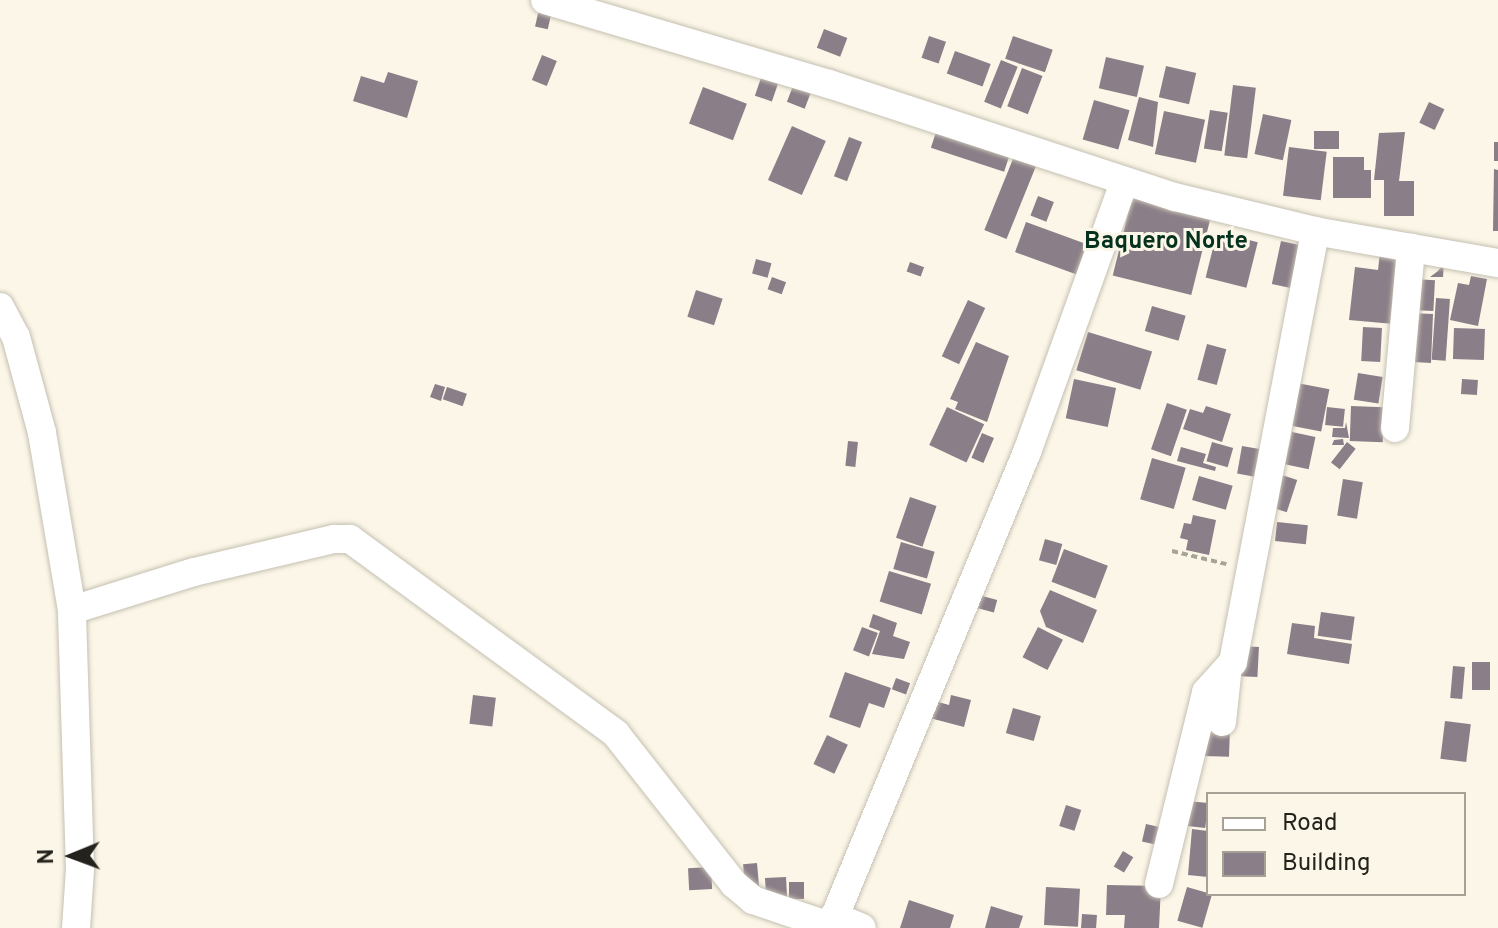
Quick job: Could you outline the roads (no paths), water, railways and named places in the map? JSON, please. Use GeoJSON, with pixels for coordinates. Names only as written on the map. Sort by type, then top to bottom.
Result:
{"type":"FeatureCollection","features":[{"type":"Feature","properties":{"kind":"street"},"geometry":{"type":"LineString","coordinates":[[545,0],[829,84],[1124,182],[1315,231],[1498,263]]}},
{"type":"Feature","properties":{"kind":"street"},"geometry":{"type":"LineString","coordinates":[[831,923],[1027,452],[1124,182]]}},
{"type":"Feature","properties":{"kind":"street"},"geometry":{"type":"LineString","coordinates":[[1222,722],[1227,675],[1315,231]]}},
{"type":"Feature","properties":{"kind":"street"},"geometry":{"type":"LineString","coordinates":[[1395,428],[1411,248]]}},
{"type":"Feature","properties":{"kind":"street"},"geometry":{"type":"LineString","coordinates":[[0,307],[16,337],[42,433],[72,610],[80,869],[76,928]]}},
{"type":"Feature","properties":{"kind":"street"},"geometry":{"type":"LineString","coordinates":[[72,610],[194,572],[350,539],[616,734],[734,884],[753,900],[831,923],[862,928]]}},
{"type":"Feature","properties":{"kind":"street"},"geometry":{"type":"LineString","coordinates":[[1159,884],[1206,692],[1227,675]]}},
{"type":"Feature","properties":{"kind":"district","name":"Baquero Norte"},"geometry":{"type":"Point","coordinates":[1166,243]}}]}
